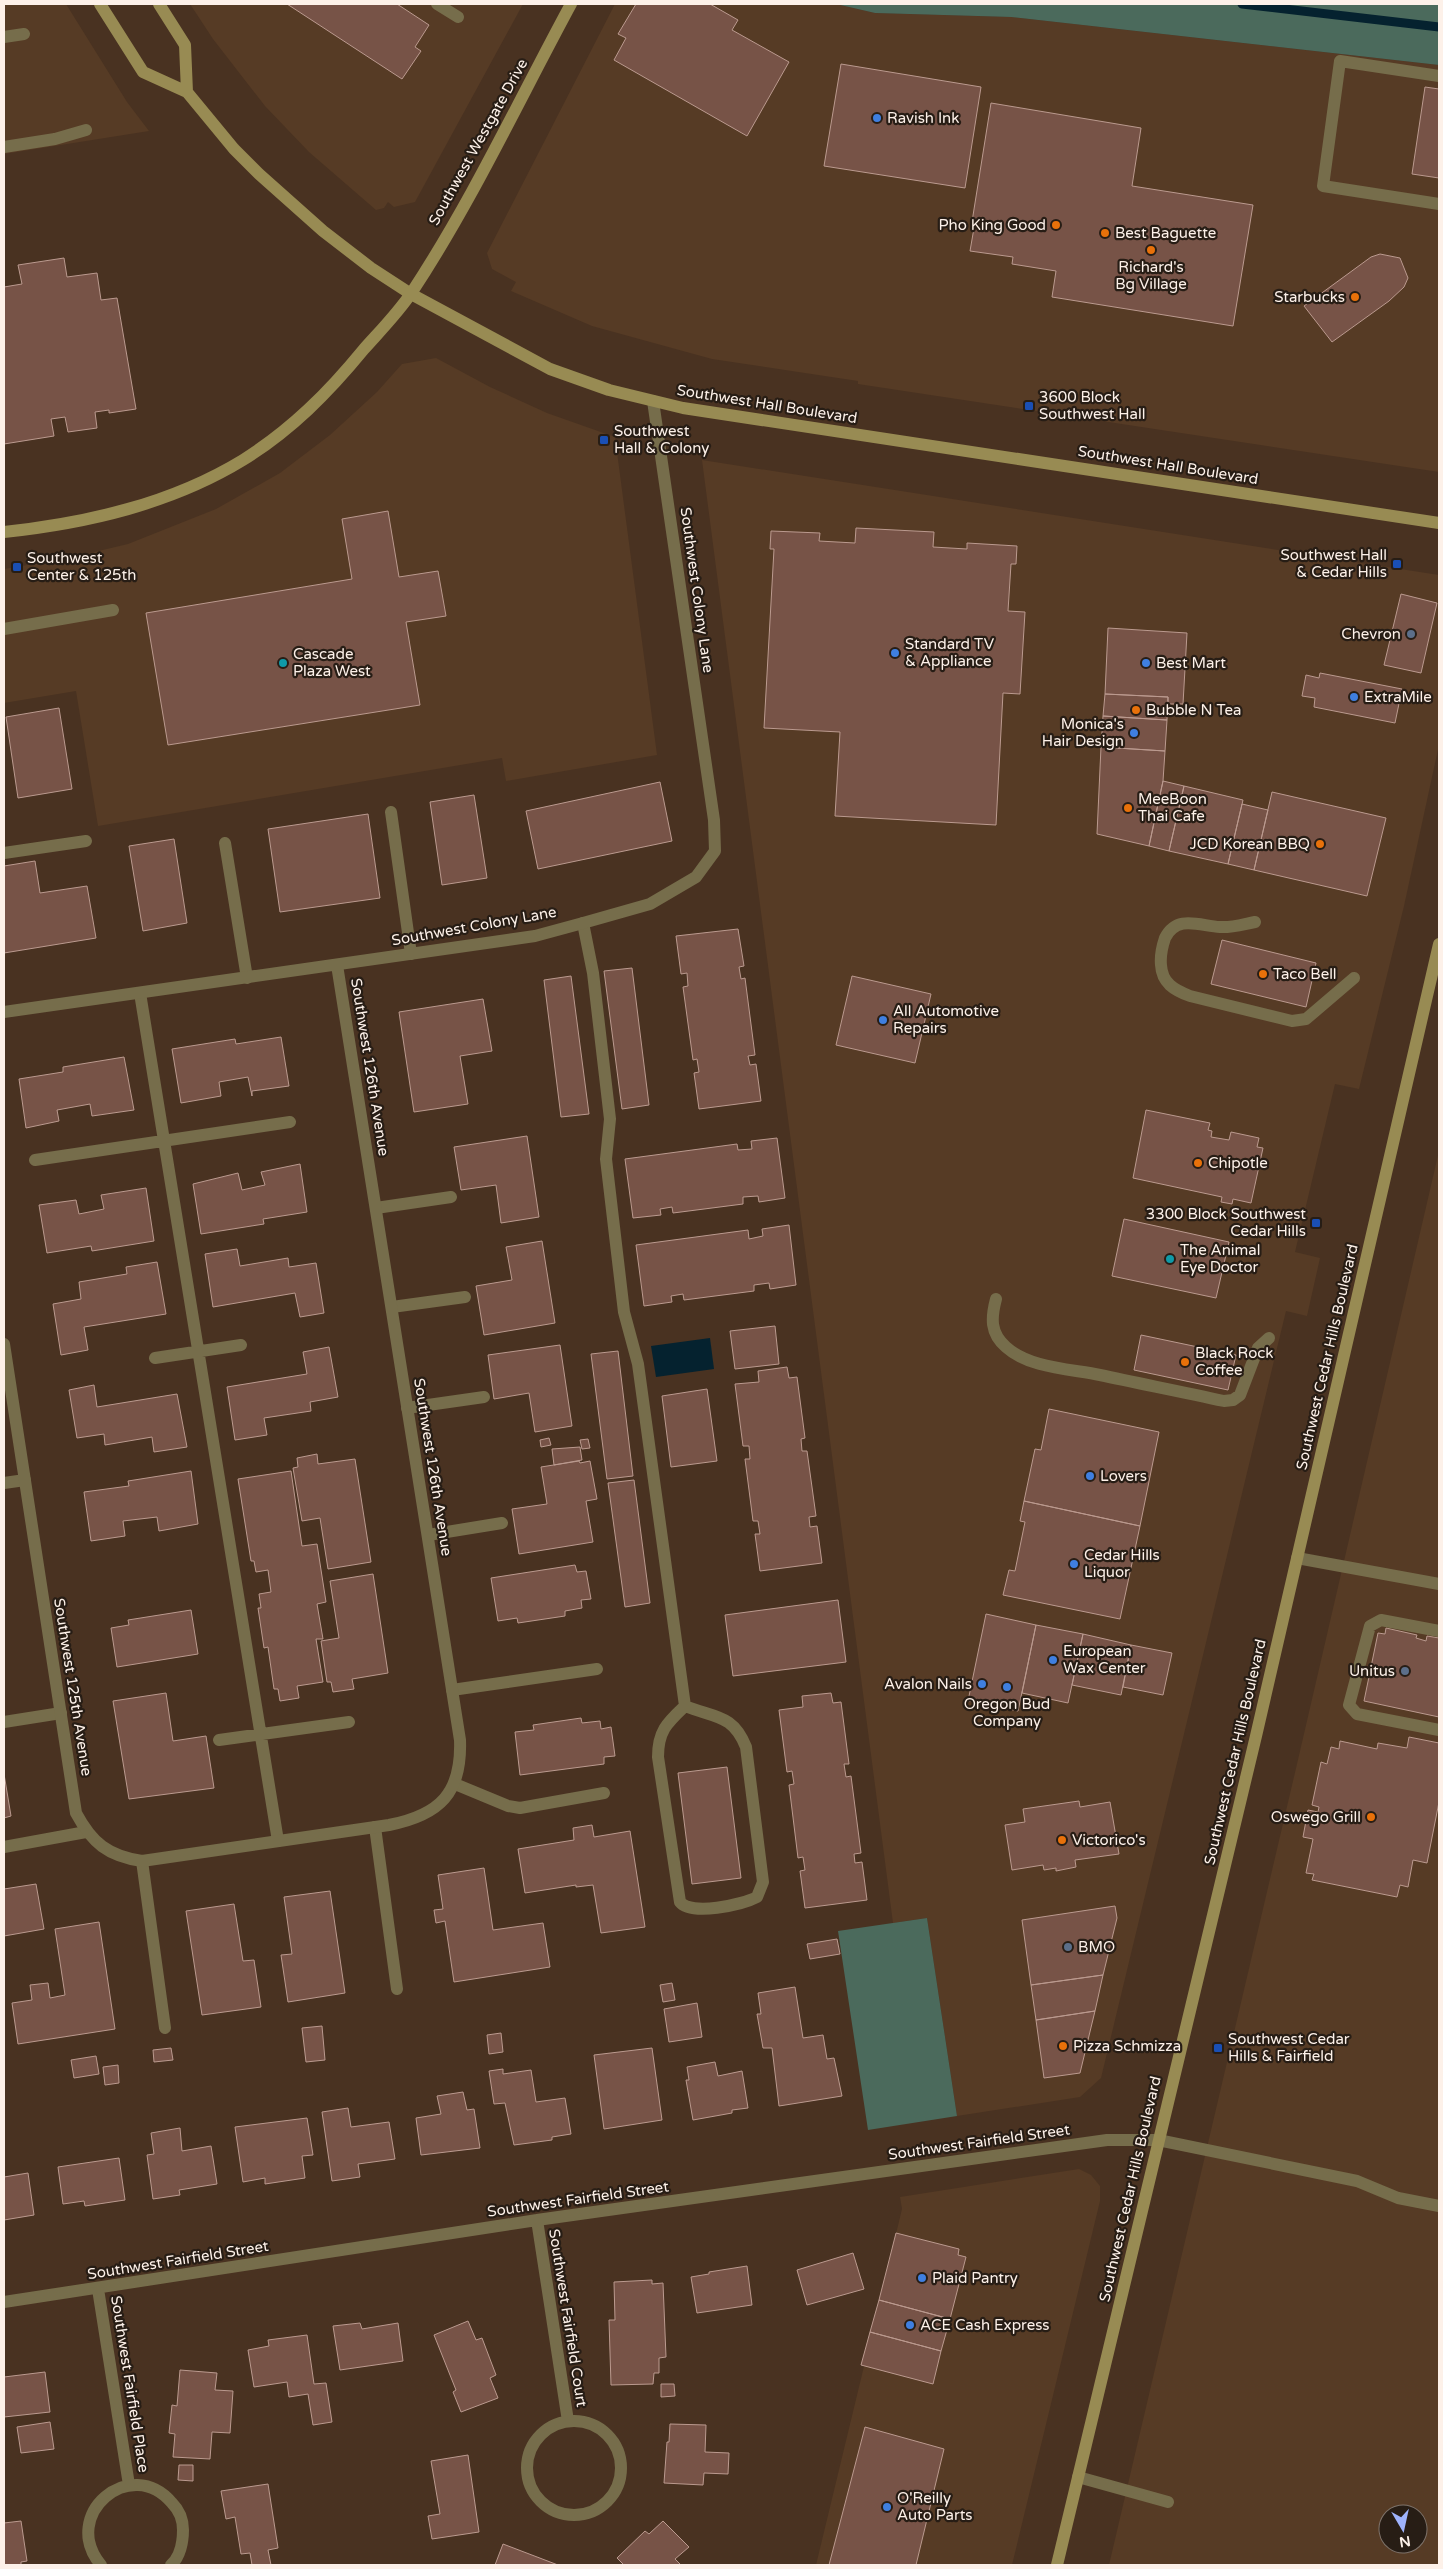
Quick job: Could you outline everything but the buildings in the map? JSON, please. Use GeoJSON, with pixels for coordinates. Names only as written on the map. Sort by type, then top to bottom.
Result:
{"type":"FeatureCollection","features":[{"type":"Feature","properties":{"kind":"main road","name":"Southwest Hall Boulevard"},"geometry":{"type":"LineString","coordinates":[[100,4],[143,72],[187,92],[234,149],[289,201],[344,247],[410,294],[550,369],[609,390],[699,411],[1439,523]]}},
{"type":"Feature","properties":{"kind":"main road"},"geometry":{"type":"LineString","coordinates":[[159,4],[185,45],[187,92]]}},
{"type":"Feature","properties":{"kind":"main road","name":"Southwest Westgate Drive"},"geometry":{"type":"LineString","coordinates":[[4,532],[89,519],[127,510],[196,484],[241,461],[278,435],[328,392],[410,294],[483,170],[571,4]]}},
{"type":"Feature","properties":{"kind":"main road","name":"Southwest Cedar Hills Boulevard"},"geometry":{"type":"LineString","coordinates":[[1057,2565],[1297,1558],[1439,944]]}},
{"type":"Feature","properties":{"kind":"street"},"geometry":{"type":"LineString","coordinates":[[437,4],[458,17]]}},
{"type":"Feature","properties":{"kind":"street"},"geometry":{"type":"LineString","coordinates":[[4,37],[24,34]]}},
{"type":"Feature","properties":{"kind":"street"},"geometry":{"type":"LineString","coordinates":[[1439,76],[1340,61],[1323,186],[1439,204]]}},
{"type":"Feature","properties":{"kind":"street"},"geometry":{"type":"LineString","coordinates":[[4,147],[55,139],[86,130]]}},
{"type":"Feature","properties":{"kind":"street","name":"Southwest Colony Lane"},"geometry":{"type":"LineString","coordinates":[[4,1012],[535,936],[650,904],[696,877],[715,851],[714,820],[653,401]]}},
{"type":"Feature","properties":{"kind":"street"},"geometry":{"type":"LineString","coordinates":[[4,629],[113,610]]}},
{"type":"Feature","properties":{"kind":"street"},"geometry":{"type":"LineString","coordinates":[[391,812],[411,954]]}},
{"type":"Feature","properties":{"kind":"street"},"geometry":{"type":"LineString","coordinates":[[4,853],[86,841]]}},
{"type":"Feature","properties":{"kind":"street"},"geometry":{"type":"LineString","coordinates":[[225,843],[247,978]]}},
{"type":"Feature","properties":{"kind":"street"},"geometry":{"type":"LineString","coordinates":[[1255,922],[1222,928],[1188,922],[1176,924],[1169,931],[1160,954],[1162,974],[1166,982],[1177,991],[1190,996],[1292,1021],[1306,1019],[1354,978]]}},
{"type":"Feature","properties":{"kind":"street"},"geometry":{"type":"LineString","coordinates":[[583,923],[593,973],[610,1119],[606,1159],[624,1312],[638,1364],[685,1706]]}},
{"type":"Feature","properties":{"kind":"street","name":"Southwest 126th Avenue"},"geometry":{"type":"LineString","coordinates":[[278,1841],[408,1821],[437,1808],[455,1784],[461,1758],[428,1535],[337,965]]}},
{"type":"Feature","properties":{"kind":"street"},"geometry":{"type":"LineString","coordinates":[[140,993],[278,1841]]}},
{"type":"Feature","properties":{"kind":"street"},"geometry":{"type":"LineString","coordinates":[[35,1160],[164,1139],[290,1122]]}},
{"type":"Feature","properties":{"kind":"street"},"geometry":{"type":"LineString","coordinates":[[376,1208],[450,1196]]}},
{"type":"Feature","properties":{"kind":"street"},"geometry":{"type":"LineString","coordinates":[[392,1308],[465,1297]]}},
{"type":"Feature","properties":{"kind":"street"},"geometry":{"type":"LineString","coordinates":[[996,1299],[991,1317],[993,1328],[1006,1347],[1017,1355],[1048,1364],[1224,1401],[1233,1400],[1240,1395],[1258,1348],[1269,1338]]}},
{"type":"Feature","properties":{"kind":"street","name":"Southwest 125th Avenue"},"geometry":{"type":"LineString","coordinates":[[4,1344],[76,1813],[86,1832],[120,1857],[142,1861],[278,1841]]}},
{"type":"Feature","properties":{"kind":"street"},"geometry":{"type":"LineString","coordinates":[[155,1358],[241,1345]]}},
{"type":"Feature","properties":{"kind":"street"},"geometry":{"type":"LineString","coordinates":[[407,1408],[484,1397]]}},
{"type":"Feature","properties":{"kind":"street"},"geometry":{"type":"LineString","coordinates":[[4,1483],[25,1480]]}},
{"type":"Feature","properties":{"kind":"street"},"geometry":{"type":"LineString","coordinates":[[428,1535],[502,1523]]}},
{"type":"Feature","properties":{"kind":"street"},"geometry":{"type":"LineString","coordinates":[[1297,1558],[1439,1584]]}},
{"type":"Feature","properties":{"kind":"street"},"geometry":{"type":"LineString","coordinates":[[1439,1631],[1381,1620],[1370,1626],[1349,1705],[1357,1714],[1439,1730]]}},
{"type":"Feature","properties":{"kind":"street"},"geometry":{"type":"LineString","coordinates":[[452,1690],[597,1669]]}},
{"type":"Feature","properties":{"kind":"street"},"geometry":{"type":"LineString","coordinates":[[685,1706],[729,1721],[740,1732],[746,1747],[763,1882],[757,1897],[748,1901],[695,1910],[684,1907],[680,1902],[658,1757],[658,1743],[665,1725],[685,1706]]}},
{"type":"Feature","properties":{"kind":"street"},"geometry":{"type":"LineString","coordinates":[[4,1722],[61,1713]]}},
{"type":"Feature","properties":{"kind":"street"},"geometry":{"type":"LineString","coordinates":[[218,1740],[349,1722]]}},
{"type":"Feature","properties":{"kind":"street"},"geometry":{"type":"LineString","coordinates":[[455,1784],[508,1806],[520,1808],[604,1793]]}},
{"type":"Feature","properties":{"kind":"street"},"geometry":{"type":"LineString","coordinates":[[375,1826],[397,1989]]}},
{"type":"Feature","properties":{"kind":"street"},"geometry":{"type":"LineString","coordinates":[[4,1846],[86,1832]]}},
{"type":"Feature","properties":{"kind":"street"},"geometry":{"type":"LineString","coordinates":[[142,1861],[165,2028]]}},
{"type":"Feature","properties":{"kind":"street","name":"Southwest Fairfield Street"},"geometry":{"type":"LineString","coordinates":[[4,2302],[536,2220],[1106,2140],[1158,2140],[1357,2181],[1398,2198],[1439,2206]]}},
{"type":"Feature","properties":{"kind":"street","name":"Southwest Fairfield Court"},"geometry":{"type":"LineString","coordinates":[[536,2220],[568,2421]]}},
{"type":"Feature","properties":{"kind":"street","name":"Southwest Fairfield Place"},"geometry":{"type":"LineString","coordinates":[[98,2289],[129,2485]]}},
{"type":"Feature","properties":{"kind":"street","name":"Southwest Fairfield Court"},"geometry":{"type":"LineString","coordinates":[[568,2421],[588,2423],[603,2431],[616,2446],[621,2471],[615,2491],[601,2507],[582,2514],[561,2514],[542,2503],[532,2490],[527,2474],[527,2460],[536,2440],[554,2425],[568,2421]]}},
{"type":"Feature","properties":{"kind":"street"},"geometry":{"type":"LineString","coordinates":[[1078,2477],[1168,2502]]}},
{"type":"Feature","properties":{"kind":"street","name":"Southwest Fairfield Place"},"geometry":{"type":"LineString","coordinates":[[101,2565],[94,2557],[88,2539],[90,2518],[99,2502],[112,2491],[129,2485],[150,2487],[166,2495],[178,2509],[183,2525],[183,2543],[171,2565]]}},
{"type":"Feature","properties":{"kind":"shaded area"},"geometry":{"type":"Polygon","coordinates":[[[4,4],[66,4],[127,102],[149,131],[4,154],[4,4]]]}},
{"type":"Feature","properties":{"kind":"shaded area"},"geometry":{"type":"Polygon","coordinates":[[[190,4],[523,4],[415,202],[394,207],[388,202],[384,208],[376,210],[309,152],[265,106],[213,39],[190,4]]]}},
{"type":"Feature","properties":{"kind":"shaded area"},"geometry":{"type":"Polygon","coordinates":[[[615,4],[836,4],[875,13],[1011,17],[1439,65],[1439,472],[858,384],[858,381],[712,359],[592,326],[511,291],[516,282],[492,269],[487,253],[615,4]]]}},
{"type":"Feature","properties":{"kind":"shaded area"},"geometry":{"type":"Polygon","coordinates":[[[436,358],[490,387],[547,413],[615,437],[657,755],[506,781],[502,758],[98,826],[76,691],[4,703],[4,569],[69,558],[128,544],[216,509],[280,473],[330,435],[377,392],[402,364],[436,358]]]}},
{"type":"Feature","properties":{"kind":"shaded area"},"geometry":{"type":"Polygon","coordinates":[[[702,460],[1439,575],[1439,745],[1404,906],[1359,1089],[1335,1084],[1295,1252],[1320,1258],[1307,1316],[1286,1311],[1101,2078],[1080,2097],[957,2116],[927,1918],[893,1923],[702,460]]]}},
{"type":"Feature","properties":{"kind":"shaded area"},"geometry":{"type":"Polygon","coordinates":[[[1439,1151],[1439,2565],[1109,2565],[1297,1764],[1439,1151]]]}},
{"type":"Feature","properties":{"kind":"shaded area"},"geometry":{"type":"Polygon","coordinates":[[[1079,2169],[1091,2175],[1100,2186],[1100,2201],[1012,2565],[816,2565],[902,2209],[900,2197],[1079,2169]]]}},
{"type":"Feature","properties":{"kind":"green space"},"geometry":{"type":"Polygon","coordinates":[[[836,4],[1439,4],[1439,65],[1011,17],[875,13],[836,4]]]}},
{"type":"Feature","properties":{"kind":"green space"},"geometry":{"type":"Polygon","coordinates":[[[927,1918],[957,2116],[868,2130],[838,1931],[927,1918]]]}},
{"type":"Feature","properties":{"kind":"water"},"geometry":{"type":"Polygon","coordinates":[[[710,1338],[714,1369],[656,1377],[651,1346],[710,1338]]]}},
{"type":"Feature","properties":{"kind":"waterway"},"geometry":{"type":"LineString","coordinates":[[1242,4],[1439,27]]}},
{"type":"Feature","properties":{"kind":"place","name":"Ravish Ink"},"geometry":{"type":"Point","coordinates":[877,118]}},
{"type":"Feature","properties":{"kind":"place","name":"Pho King Good"},"geometry":{"type":"Point","coordinates":[1056,225]}},
{"type":"Feature","properties":{"kind":"place","name":"Best Baguette"},"geometry":{"type":"Point","coordinates":[1105,233]}},
{"type":"Feature","properties":{"kind":"place","name":"Richard's Bg Village"},"geometry":{"type":"Point","coordinates":[1151,250]}},
{"type":"Feature","properties":{"kind":"place","name":"Starbucks"},"geometry":{"type":"Point","coordinates":[1355,297]}},
{"type":"Feature","properties":{"kind":"place","name":"3600 Block Southwest Hall"},"geometry":{"type":"Point","coordinates":[1029,406]}},
{"type":"Feature","properties":{"kind":"place","name":"Southwest Hall & Colony"},"geometry":{"type":"Point","coordinates":[604,440]}},
{"type":"Feature","properties":{"kind":"place","name":"Southwest Hall & Cedar Hills"},"geometry":{"type":"Point","coordinates":[1397,564]}},
{"type":"Feature","properties":{"kind":"place","name":"Southwest Center & 125th"},"geometry":{"type":"Point","coordinates":[17,567]}},
{"type":"Feature","properties":{"kind":"place","name":"Chevron"},"geometry":{"type":"Point","coordinates":[1411,634]}},
{"type":"Feature","properties":{"kind":"place","name":"Standard TV & Appliance"},"geometry":{"type":"Point","coordinates":[895,653]}},
{"type":"Feature","properties":{"kind":"place","name":"Cascade Plaza West"},"geometry":{"type":"Point","coordinates":[283,663]}},
{"type":"Feature","properties":{"kind":"place","name":"Best Mart"},"geometry":{"type":"Point","coordinates":[1146,663]}},
{"type":"Feature","properties":{"kind":"place","name":"ExtraMile"},"geometry":{"type":"Point","coordinates":[1354,697]}},
{"type":"Feature","properties":{"kind":"place","name":"Bubble N Tea"},"geometry":{"type":"Point","coordinates":[1136,710]}},
{"type":"Feature","properties":{"kind":"place","name":"Monica's Hair Design"},"geometry":{"type":"Point","coordinates":[1134,733]}},
{"type":"Feature","properties":{"kind":"place","name":"MeeBoon Thai Cafe"},"geometry":{"type":"Point","coordinates":[1128,808]}},
{"type":"Feature","properties":{"kind":"place","name":"JCD Korean BBQ"},"geometry":{"type":"Point","coordinates":[1320,844]}},
{"type":"Feature","properties":{"kind":"place","name":"Taco Bell"},"geometry":{"type":"Point","coordinates":[1263,974]}},
{"type":"Feature","properties":{"kind":"place","name":"All Automotive Repairs"},"geometry":{"type":"Point","coordinates":[883,1020]}},
{"type":"Feature","properties":{"kind":"place","name":"Chipotle"},"geometry":{"type":"Point","coordinates":[1198,1163]}},
{"type":"Feature","properties":{"kind":"place","name":"3300 Block Southwest Cedar Hills"},"geometry":{"type":"Point","coordinates":[1316,1223]}},
{"type":"Feature","properties":{"kind":"place","name":"The Animal Eye Doctor"},"geometry":{"type":"Point","coordinates":[1170,1259]}},
{"type":"Feature","properties":{"kind":"place","name":"Black Rock Coffee"},"geometry":{"type":"Point","coordinates":[1185,1362]}},
{"type":"Feature","properties":{"kind":"place","name":"Lovers"},"geometry":{"type":"Point","coordinates":[1090,1476]}},
{"type":"Feature","properties":{"kind":"place","name":"Cedar Hills Liquor"},"geometry":{"type":"Point","coordinates":[1074,1564]}},
{"type":"Feature","properties":{"kind":"place","name":"European Wax Center"},"geometry":{"type":"Point","coordinates":[1053,1660]}},
{"type":"Feature","properties":{"kind":"place","name":"Unitus"},"geometry":{"type":"Point","coordinates":[1405,1671]}},
{"type":"Feature","properties":{"kind":"place","name":"Avalon Nails"},"geometry":{"type":"Point","coordinates":[982,1684]}},
{"type":"Feature","properties":{"kind":"place","name":"Oregon Bud Company"},"geometry":{"type":"Point","coordinates":[1007,1687]}},
{"type":"Feature","properties":{"kind":"place","name":"Oswego Grill"},"geometry":{"type":"Point","coordinates":[1371,1817]}},
{"type":"Feature","properties":{"kind":"place","name":"Victorico's"},"geometry":{"type":"Point","coordinates":[1062,1840]}},
{"type":"Feature","properties":{"kind":"place","name":"BMO"},"geometry":{"type":"Point","coordinates":[1068,1947]}},
{"type":"Feature","properties":{"kind":"place","name":"Pizza Schmizza"},"geometry":{"type":"Point","coordinates":[1063,2046]}},
{"type":"Feature","properties":{"kind":"place","name":"Southwest Cedar Hills & Fairfield"},"geometry":{"type":"Point","coordinates":[1218,2048]}},
{"type":"Feature","properties":{"kind":"place","name":"Plaid Pantry"},"geometry":{"type":"Point","coordinates":[922,2278]}},
{"type":"Feature","properties":{"kind":"place","name":"ACE Cash Express"},"geometry":{"type":"Point","coordinates":[910,2325]}},
{"type":"Feature","properties":{"kind":"place","name":"O'Reilly Auto Parts"},"geometry":{"type":"Point","coordinates":[887,2507]}}]}
